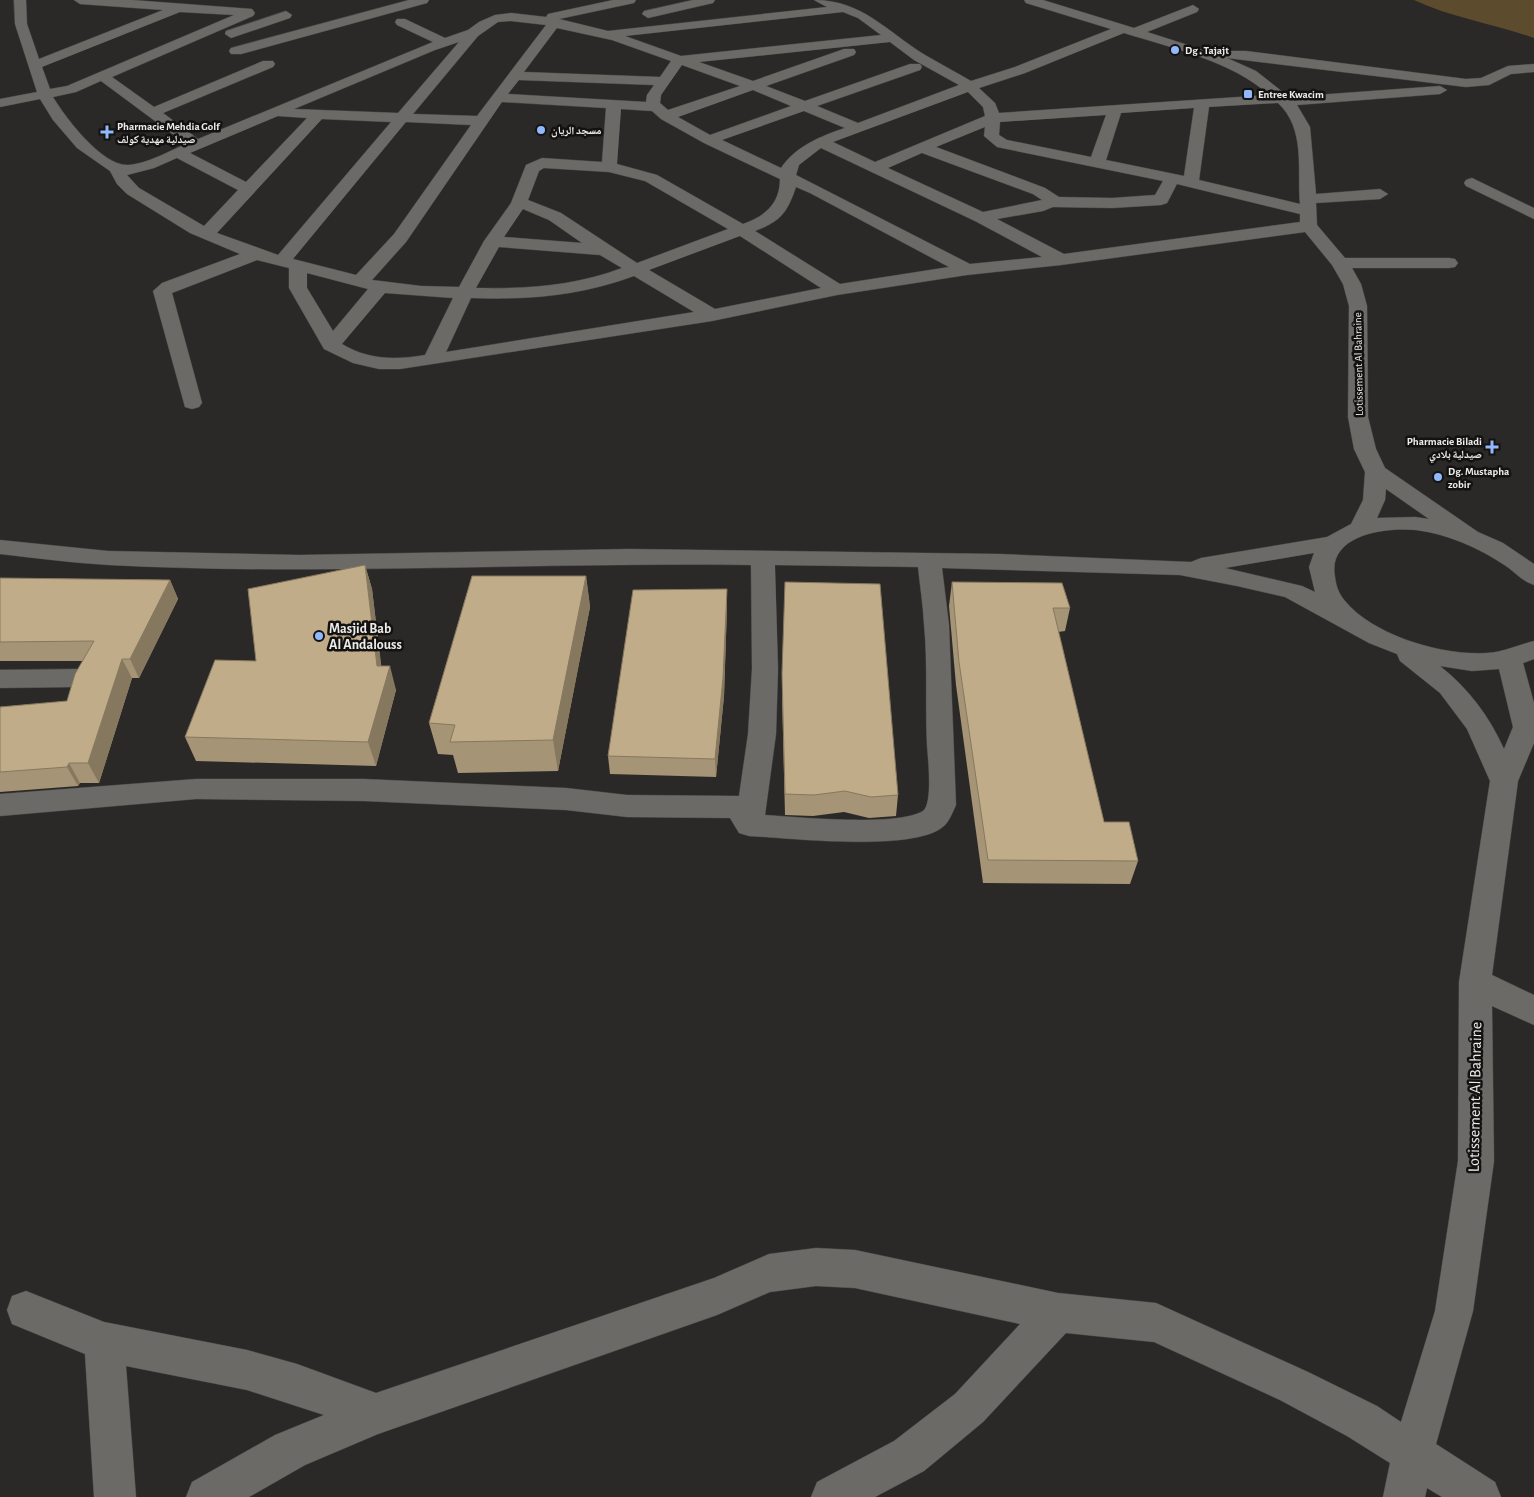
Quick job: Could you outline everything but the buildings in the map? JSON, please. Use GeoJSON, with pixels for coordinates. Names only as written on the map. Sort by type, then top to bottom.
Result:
{"type":"FeatureCollection","features":[{"type":"Feature","properties":{"kind":"street"},"geometry":{"type":"LineString","coordinates":[[20,0],[21,24],[45,95],[58,117],[82,145],[116,168],[123,181],[133,191],[186,220],[196,229],[256,254],[380,287],[505,294],[552,292],[595,283],[758,224],[776,213],[785,198],[789,177],[788,170],[792,162],[820,142],[970,86],[1192,10]]}},
{"type":"Feature","properties":{"kind":"street"},"geometry":{"type":"LineString","coordinates":[[80,0],[182,6],[249,13],[106,79]]}},
{"type":"Feature","properties":{"kind":"street"},"geometry":{"type":"LineString","coordinates":[[236,52],[423,0]]}},
{"type":"Feature","properties":{"kind":"street"},"geometry":{"type":"LineString","coordinates":[[360,282],[400,238],[481,121],[516,76],[547,16],[577,0]]}},
{"type":"Feature","properties":{"kind":"street"},"geometry":{"type":"LineString","coordinates":[[290,263],[404,117],[474,33],[483,25],[495,19],[547,16],[630,0]]}},
{"type":"Feature","properties":{"kind":"street"},"geometry":{"type":"LineString","coordinates":[[586,29],[709,0]]}},
{"type":"Feature","properties":{"kind":"street"},"geometry":{"type":"LineString","coordinates":[[820,0],[846,8],[870,20],[892,38],[970,86],[990,106],[993,118],[991,136],[1002,144],[1172,178],[1308,212]]}},
{"type":"Feature","properties":{"kind":"street"},"geometry":{"type":"LineString","coordinates":[[1030,0],[1208,56],[1251,74],[1294,110],[1303,127],[1308,212]]}},
{"type":"Feature","properties":{"kind":"street"},"geometry":{"type":"LineString","coordinates":[[35,65],[182,6]]}},
{"type":"Feature","properties":{"kind":"street"},"geometry":{"type":"LineString","coordinates":[[756,6],[767,16]]}},
{"type":"Feature","properties":{"kind":"street"},"geometry":{"type":"LineString","coordinates":[[605,34],[846,8]]}},
{"type":"Feature","properties":{"kind":"street"},"geometry":{"type":"LineString","coordinates":[[0,103],[45,95],[106,79],[286,15]]}},
{"type":"Feature","properties":{"kind":"street"},"geometry":{"type":"LineString","coordinates":[[547,16],[605,34],[754,86],[856,127]]}},
{"type":"Feature","properties":{"kind":"street"},"geometry":{"type":"LineString","coordinates":[[401,22],[444,42]]}},
{"type":"Feature","properties":{"kind":"street"},"geometry":{"type":"LineString","coordinates":[[116,168],[141,168],[444,42],[474,33]]}},
{"type":"Feature","properties":{"kind":"street"},"geometry":{"type":"LineString","coordinates":[[660,112],[754,86],[892,38]]}},
{"type":"Feature","properties":{"kind":"street"},"geometry":{"type":"LineString","coordinates":[[679,60],[872,45]]}},
{"type":"Feature","properties":{"kind":"street"},"geometry":{"type":"LineString","coordinates":[[1208,56],[1246,55],[1466,83],[1484,82],[1508,70],[1534,68]]}},
{"type":"Feature","properties":{"kind":"street"},"geometry":{"type":"LineString","coordinates":[[660,112],[652,101],[654,95],[679,60]]}},
{"type":"Feature","properties":{"kind":"street"},"geometry":{"type":"LineString","coordinates":[[896,60],[914,67],[940,69]]}},
{"type":"Feature","properties":{"kind":"street"},"geometry":{"type":"LineString","coordinates":[[152,112],[268,64]]}},
{"type":"Feature","properties":{"kind":"street"},"geometry":{"type":"LineString","coordinates":[[709,140],[914,67]]}},
{"type":"Feature","properties":{"kind":"street"},"geometry":{"type":"LineString","coordinates":[[516,76],[664,81]]}},
{"type":"Feature","properties":{"kind":"street"},"geometry":{"type":"LineString","coordinates":[[106,79],[196,144]]}},
{"type":"Feature","properties":{"kind":"street"},"geometry":{"type":"LineString","coordinates":[[876,167],[993,118],[1444,90]]}},
{"type":"Feature","properties":{"kind":"street"},"geometry":{"type":"LineString","coordinates":[[499,98],[614,104],[660,112],[709,140],[847,205],[967,270]]}},
{"type":"Feature","properties":{"kind":"street"},"geometry":{"type":"LineString","coordinates":[[609,167],[614,104]]}},
{"type":"Feature","properties":{"kind":"street"},"geometry":{"type":"LineString","coordinates":[[1191,183],[1202,104]]}},
{"type":"Feature","properties":{"kind":"street"},"geometry":{"type":"LineString","coordinates":[[1097,163],[1114,109]]}},
{"type":"Feature","properties":{"kind":"street"},"geometry":{"type":"LineString","coordinates":[[273,112],[481,121]]}},
{"type":"Feature","properties":{"kind":"street"},"geometry":{"type":"LineString","coordinates":[[207,233],[319,114]]}},
{"type":"Feature","properties":{"kind":"street"},"geometry":{"type":"LineString","coordinates":[[820,142],[982,217],[1061,260]]}},
{"type":"Feature","properties":{"kind":"street"},"geometry":{"type":"LineString","coordinates":[[923,148],[1039,191],[1051,197],[1054,200],[1052,202]]}},
{"type":"Feature","properties":{"kind":"street"},"geometry":{"type":"LineString","coordinates":[[177,152],[248,190]]}},
{"type":"Feature","properties":{"kind":"street"},"geometry":{"type":"LineString","coordinates":[[432,360],[465,292],[493,241],[519,203],[532,168],[535,165],[549,163],[609,167],[651,178],[716,214],[740,231],[837,290]]}},
{"type":"Feature","properties":{"kind":"street"},"geometry":{"type":"LineString","coordinates":[[982,217],[1052,202],[1160,200],[1172,178]]}},
{"type":"Feature","properties":{"kind":"street"},"geometry":{"type":"LineString","coordinates":[[1472,183],[1534,214]]}},
{"type":"Feature","properties":{"kind":"street"},"geometry":{"type":"LineString","coordinates":[[290,263],[298,288],[331,345],[344,355],[368,362],[395,364],[432,360],[712,315],[837,290],[967,270],[1061,260],[1308,212],[1380,194]]}},
{"type":"Feature","properties":{"kind":"street"},"geometry":{"type":"LineString","coordinates":[[519,203],[541,209],[560,218],[603,250],[712,315]]}},
{"type":"Feature","properties":{"kind":"street","name":"Lotissement Al Bahraine"},"geometry":{"type":"LineString","coordinates":[[1308,212],[1352,284],[1358,306],[1358,417],[1365,449],[1376,472],[1374,500],[1361,528]]}},
{"type":"Feature","properties":{"kind":"street"},"geometry":{"type":"LineString","coordinates":[[493,241],[603,250]]}},
{"type":"Feature","properties":{"kind":"street"},"geometry":{"type":"LineString","coordinates":[[192,403],[162,291],[168,287],[256,254]]}},
{"type":"Feature","properties":{"kind":"street"},"geometry":{"type":"LineString","coordinates":[[1340,264],[1449,262]]}},
{"type":"Feature","properties":{"kind":"street"},"geometry":{"type":"LineString","coordinates":[[331,345],[380,287]]}},
{"type":"Feature","properties":{"kind":"street","name":"Lotissement Al Bahraine"},"geometry":{"type":"LineString","coordinates":[[1376,472],[1469,536]]}},
{"type":"Feature","properties":{"kind":"street"},"geometry":{"type":"LineString","coordinates":[[1180,568],[1333,543],[1361,528],[1401,523],[1438,528],[1469,536],[1534,568]]}},
{"type":"Feature","properties":{"kind":"street"},"geometry":{"type":"LineString","coordinates":[[1333,543],[1325,554],[1321,566],[1322,580],[1334,602],[1355,623]]}},
{"type":"Feature","properties":{"kind":"street"},"geometry":{"type":"LineString","coordinates":[[0,547],[108,558],[299,562],[494,557],[764,558],[1000,561],[1180,568],[1293,591],[1398,646],[1449,687],[1479,725],[1504,781]]}},
{"type":"Feature","properties":{"kind":"street"},"geometry":{"type":"LineString","coordinates":[[1510,557],[1534,577]]}},
{"type":"Feature","properties":{"kind":"street"},"geometry":{"type":"LineString","coordinates":[[749,825],[762,734],[765,669],[764,558]]}},
{"type":"Feature","properties":{"kind":"street"},"geometry":{"type":"LineString","coordinates":[[749,825],[860,832],[914,828],[936,818],[942,805],[942,780],[937,625],[929,561]]}},
{"type":"Feature","properties":{"kind":"street"},"geometry":{"type":"LineString","coordinates":[[1398,646],[1448,660],[1473,663],[1527,655]]}},
{"type":"Feature","properties":{"kind":"street","name":"Lotissement Al Bahraine"},"geometry":{"type":"LineString","coordinates":[[1404,1497],[1413,1454],[1454,1311],[1476,1161],[1476,982],[1491,859],[1504,781],[1527,727],[1527,655]]}},
{"type":"Feature","properties":{"kind":"street"},"geometry":{"type":"LineString","coordinates":[[0,680],[77,678]]}},
{"type":"Feature","properties":{"kind":"street"},"geometry":{"type":"LineString","coordinates":[[0,805],[196,789],[364,790],[566,799],[646,806],[739,807],[749,825]]}},
{"type":"Feature","properties":{"kind":"street"},"geometry":{"type":"LineString","coordinates":[[1476,982],[1534,1011]]}},
{"type":"Feature","properties":{"kind":"street"},"geometry":{"type":"LineString","coordinates":[[207,1497],[290,1450],[376,1414],[717,1296],[769,1273],[816,1267],[855,1270],[1058,1313],[1156,1323],[1294,1386],[1362,1421],[1480,1497]]}},
{"type":"Feature","properties":{"kind":"street"},"geometry":{"type":"LineString","coordinates":[[26,1310],[104,1342],[247,1370],[297,1384],[376,1414]]}},
{"type":"Feature","properties":{"kind":"street"},"geometry":{"type":"LineString","coordinates":[[832,1497],[909,1456],[970,1408],[1058,1313]]}},
{"type":"Feature","properties":{"kind":"street"},"geometry":{"type":"LineString","coordinates":[[104,1342],[115,1497]]}},
{"type":"Feature","properties":{"kind":"shaded area"},"geometry":{"type":"Polygon","coordinates":[[[1414,0],[1534,0],[1534,38],[1443,12],[1414,0]]]}},
{"type":"Feature","properties":{"kind":"place","name":"Dg . Tajajt"},"geometry":{"type":"Point","coordinates":[1175,50]}},
{"type":"Feature","properties":{"kind":"place","name":"Entree Kwacim"},"geometry":{"type":"Point","coordinates":[1248,94]}},
{"type":"Feature","properties":{"kind":"place","name":"مسجد الريان"},"geometry":{"type":"Point","coordinates":[541,130]}},
{"type":"Feature","properties":{"kind":"place","name":"Pharmacie Mehdia Golf صيدلية مهدية كولف"},"geometry":{"type":"Point","coordinates":[107,132]}},
{"type":"Feature","properties":{"kind":"place","name":"Pharmacie Biladi صيدلية بلادي"},"geometry":{"type":"Point","coordinates":[1492,447]}},
{"type":"Feature","properties":{"kind":"place","name":"Dg. Mustapha zobir"},"geometry":{"type":"Point","coordinates":[1438,477]}},
{"type":"Feature","properties":{"kind":"place","name":"Masjid Bab Al Andalouss"},"geometry":{"type":"Point","coordinates":[319,636]}}]}
